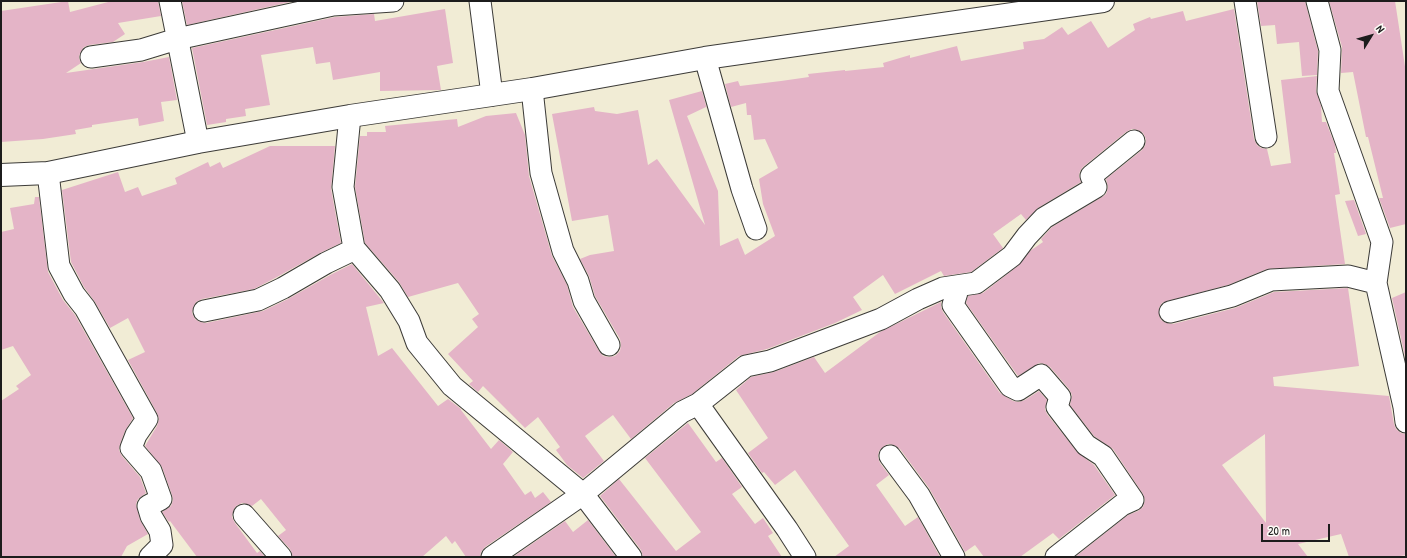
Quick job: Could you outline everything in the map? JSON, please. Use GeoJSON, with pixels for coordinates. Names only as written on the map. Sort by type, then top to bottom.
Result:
{"type":"FeatureCollection","features":[{"type":"Feature","properties":{"kind":"street"},"geometry":{"type":"LineString","coordinates":[[170,1],[198,142]]}},
{"type":"Feature","properties":{"kind":"street"},"geometry":{"type":"LineString","coordinates":[[91,56],[141,50],[177,39],[333,4],[394,1]]}},
{"type":"Feature","properties":{"kind":"street"},"geometry":{"type":"LineString","coordinates":[[480,1],[492,95]]}},
{"type":"Feature","properties":{"kind":"street"},"geometry":{"type":"LineString","coordinates":[[1,175],[48,173],[198,142],[350,116],[532,89],[705,58],[1103,1]]}},
{"type":"Feature","properties":{"kind":"street"},"geometry":{"type":"LineString","coordinates":[[1245,1],[1266,137]]}},
{"type":"Feature","properties":{"kind":"street"},"geometry":{"type":"LineString","coordinates":[[1317,1],[1330,50],[1328,91],[1382,242],[1376,283],[1404,407],[1406,422]]}},
{"type":"Feature","properties":{"kind":"street"},"geometry":{"type":"LineString","coordinates":[[705,58],[742,188],[756,229]]}},
{"type":"Feature","properties":{"kind":"street"},"geometry":{"type":"LineString","coordinates":[[532,89],[541,173],[563,251],[578,281],[584,301],[609,345]]}},
{"type":"Feature","properties":{"kind":"street"},"geometry":{"type":"LineString","coordinates":[[350,116],[343,187],[354,248],[390,290],[409,321],[417,343],[452,386],[583,494],[631,557]]}},
{"type":"Feature","properties":{"kind":"street"},"geometry":{"type":"LineString","coordinates":[[492,557],[583,494],[682,412],[698,404],[746,366],[770,361],[881,319],[918,299],[943,288],[976,283],[1012,256],[1027,236],[1044,218],[1096,187],[1091,176],[1134,141]]}},
{"type":"Feature","properties":{"kind":"street"},"geometry":{"type":"LineString","coordinates":[[48,173],[59,266],[74,294],[85,308],[146,419],[136,435],[131,448],[151,471],[161,498],[148,506],[151,516],[160,530],[162,546],[150,557]]}},
{"type":"Feature","properties":{"kind":"street"},"geometry":{"type":"LineString","coordinates":[[204,311],[258,300],[283,288],[326,263],[353,250],[354,248]]}},
{"type":"Feature","properties":{"kind":"street"},"geometry":{"type":"LineString","coordinates":[[1170,312],[1232,296],[1271,280],[1348,276],[1376,283]]}},
{"type":"Feature","properties":{"kind":"street"},"geometry":{"type":"LineString","coordinates":[[959,286],[953,305],[1010,386],[1018,390],[1041,374],[1060,397],[1057,407],[1086,445],[1103,456],[1133,500],[1122,505],[1056,557]]}},
{"type":"Feature","properties":{"kind":"street"},"geometry":{"type":"LineString","coordinates":[[698,404],[787,529],[805,557]]}},
{"type":"Feature","properties":{"kind":"street"},"geometry":{"type":"LineString","coordinates":[[890,456],[920,495],[954,557]]}},
{"type":"Feature","properties":{"kind":"street"},"geometry":{"type":"LineString","coordinates":[[244,515],[281,557]]}},
{"type":"Feature","properties":{"kind":"building"},"geometry":{"type":"Polygon","coordinates":[[[68,1],[70,12],[112,1],[158,1],[161,16],[118,23],[125,34],[113,42],[84,47],[79,58],[81,63],[66,73],[169,57],[177,100],[161,102],[164,121],[139,126],[138,118],[92,125],[92,127],[75,130],[76,134],[43,139],[1,142],[1,11],[68,1]]]}},
{"type":"Feature","properties":{"kind":"building"},"geometry":{"type":"Polygon","coordinates":[[[182,1],[295,1],[187,25],[182,1]]]}},
{"type":"Feature","properties":{"kind":"building"},"geometry":{"type":"Polygon","coordinates":[[[1257,1],[1305,1],[1318,51],[1317,75],[1302,76],[1299,42],[1277,44],[1275,25],[1261,26],[1257,1]]]}},
{"type":"Feature","properties":{"kind":"building"},"geometry":{"type":"Polygon","coordinates":[[[1329,1],[1395,1],[1406,73],[1406,224],[1390,228],[1379,198],[1383,198],[1368,137],[1366,137],[1353,72],[1341,73],[1342,47],[1329,1]]]}},
{"type":"Feature","properties":{"kind":"building"},"geometry":{"type":"Polygon","coordinates":[[[445,9],[453,63],[437,66],[441,90],[380,91],[380,72],[333,80],[330,62],[316,64],[313,47],[261,55],[270,105],[245,109],[246,116],[226,119],[226,122],[207,125],[192,48],[335,17],[374,14],[375,21],[445,9]]]}},
{"type":"Feature","properties":{"kind":"building"},"geometry":{"type":"Polygon","coordinates":[[[1234,9],[1254,139],[1257,145],[1261,148],[1267,149],[1271,166],[1291,163],[1281,80],[1317,76],[1316,91],[1321,106],[1322,122],[1326,122],[1335,145],[1336,153],[1334,153],[1340,194],[1335,195],[1345,264],[1267,269],[1228,285],[1162,303],[1159,308],[1161,320],[1166,323],[1173,324],[1235,308],[1274,292],[1348,288],[1359,366],[1273,377],[1274,386],[1389,396],[1396,429],[1401,433],[1406,434],[1406,555],[1395,557],[1349,557],[1341,534],[1298,544],[1308,557],[1075,557],[1128,515],[1143,507],[1145,500],[1143,494],[1113,449],[1094,436],[1070,405],[1072,395],[1069,389],[1050,367],[1039,363],[1018,376],[966,303],[968,296],[983,293],[1019,265],[1030,251],[1043,242],[1041,239],[1052,227],[1106,194],[1108,187],[1106,179],[1145,146],[1146,139],[1143,133],[1138,130],[1132,129],[1126,132],[1083,167],[1079,176],[1081,182],[1038,208],[1026,220],[1021,214],[993,234],[1003,248],[971,272],[944,276],[941,271],[895,294],[883,275],[853,297],[862,310],[835,323],[767,349],[739,356],[692,394],[674,403],[631,439],[613,415],[585,436],[604,461],[583,478],[567,465],[556,450],[560,447],[538,417],[525,428],[483,386],[478,392],[469,384],[473,381],[448,354],[478,327],[472,319],[479,314],[458,283],[408,297],[399,282],[365,243],[355,187],[360,136],[367,136],[367,132],[386,132],[385,126],[457,119],[458,127],[486,116],[516,113],[525,135],[529,176],[552,256],[567,285],[573,307],[599,351],[603,356],[615,356],[620,351],[620,339],[595,296],[589,276],[580,259],[590,255],[614,251],[608,215],[572,221],[552,114],[594,107],[595,111],[617,114],[638,110],[648,165],[657,159],[705,225],[669,100],[702,91],[707,109],[706,107],[687,116],[718,191],[720,246],[738,238],[745,255],[775,236],[763,204],[759,179],[778,168],[765,139],[754,140],[751,115],[747,115],[746,103],[731,107],[725,84],[738,81],[740,86],[809,77],[808,74],[884,67],[883,63],[910,55],[910,58],[957,46],[961,61],[1024,49],[1023,42],[1044,39],[1062,27],[1068,35],[1091,21],[1108,48],[1135,30],[1133,24],[1150,17],[1151,19],[1183,11],[1186,21],[1234,9]],[[1265,434],[1222,465],[1266,523],[1265,434]]]}},
{"type":"Feature","properties":{"kind":"building"},"geometry":{"type":"Polygon","coordinates":[[[270,146],[335,146],[331,189],[341,243],[254,289],[202,299],[196,302],[192,313],[195,319],[206,323],[263,311],[352,264],[384,303],[366,307],[378,356],[392,348],[438,406],[448,399],[461,409],[491,449],[499,440],[513,452],[503,464],[525,495],[531,491],[535,498],[543,492],[551,502],[485,547],[481,552],[480,557],[466,557],[455,541],[452,544],[446,536],[422,557],[293,557],[290,549],[278,536],[286,530],[261,499],[252,506],[242,503],[236,506],[232,517],[257,553],[260,551],[265,557],[197,557],[162,512],[171,506],[173,500],[172,495],[162,467],[145,446],[157,426],[159,419],[128,360],[145,352],[128,318],[110,328],[95,302],[84,287],[71,262],[62,190],[118,172],[125,192],[138,187],[142,196],[177,184],[175,178],[208,162],[210,167],[220,162],[223,168],[270,146]]]}},
{"type":"Feature","properties":{"kind":"building"},"geometry":{"type":"Polygon","coordinates":[[[35,197],[39,197],[48,272],[63,300],[75,315],[133,418],[125,431],[119,450],[122,456],[140,477],[146,493],[138,499],[136,504],[140,520],[148,534],[127,546],[121,557],[1,557],[1,401],[19,389],[16,386],[31,375],[13,346],[1,350],[1,232],[14,229],[10,208],[34,204],[35,197]]]}},
{"type":"Feature","properties":{"kind":"building"},"geometry":{"type":"Polygon","coordinates":[[[1354,200],[1366,234],[1358,236],[1345,201],[1354,200]]]}},
{"type":"Feature","properties":{"kind":"building"},"geometry":{"type":"Polygon","coordinates":[[[1406,292],[1406,356],[1405,356],[1392,298],[1406,292]]]}},
{"type":"Feature","properties":{"kind":"building"},"geometry":{"type":"Polygon","coordinates":[[[941,302],[943,312],[1000,393],[1013,401],[1019,402],[1039,391],[1047,400],[1045,409],[1047,414],[1077,452],[1094,465],[1115,495],[1059,539],[1053,533],[1020,557],[984,557],[975,545],[965,552],[929,488],[900,449],[894,445],[888,444],[879,451],[878,457],[880,463],[889,475],[876,485],[905,526],[918,517],[940,557],[834,557],[849,546],[795,470],[775,485],[764,472],[762,473],[748,453],[768,438],[736,390],[751,377],[774,372],[814,357],[825,373],[880,332],[941,302]]]}},
{"type":"Feature","properties":{"kind":"building"},"geometry":{"type":"Polygon","coordinates":[[[688,423],[716,462],[722,458],[742,487],[732,494],[755,524],[763,518],[773,533],[768,536],[782,557],[643,557],[641,550],[600,496],[619,479],[676,551],[701,532],[645,458],[688,423]]]}},
{"type":"Feature","properties":{"kind":"building"},"geometry":{"type":"Polygon","coordinates":[[[588,520],[616,557],[513,557],[565,521],[573,532],[588,520]]]}}]}
